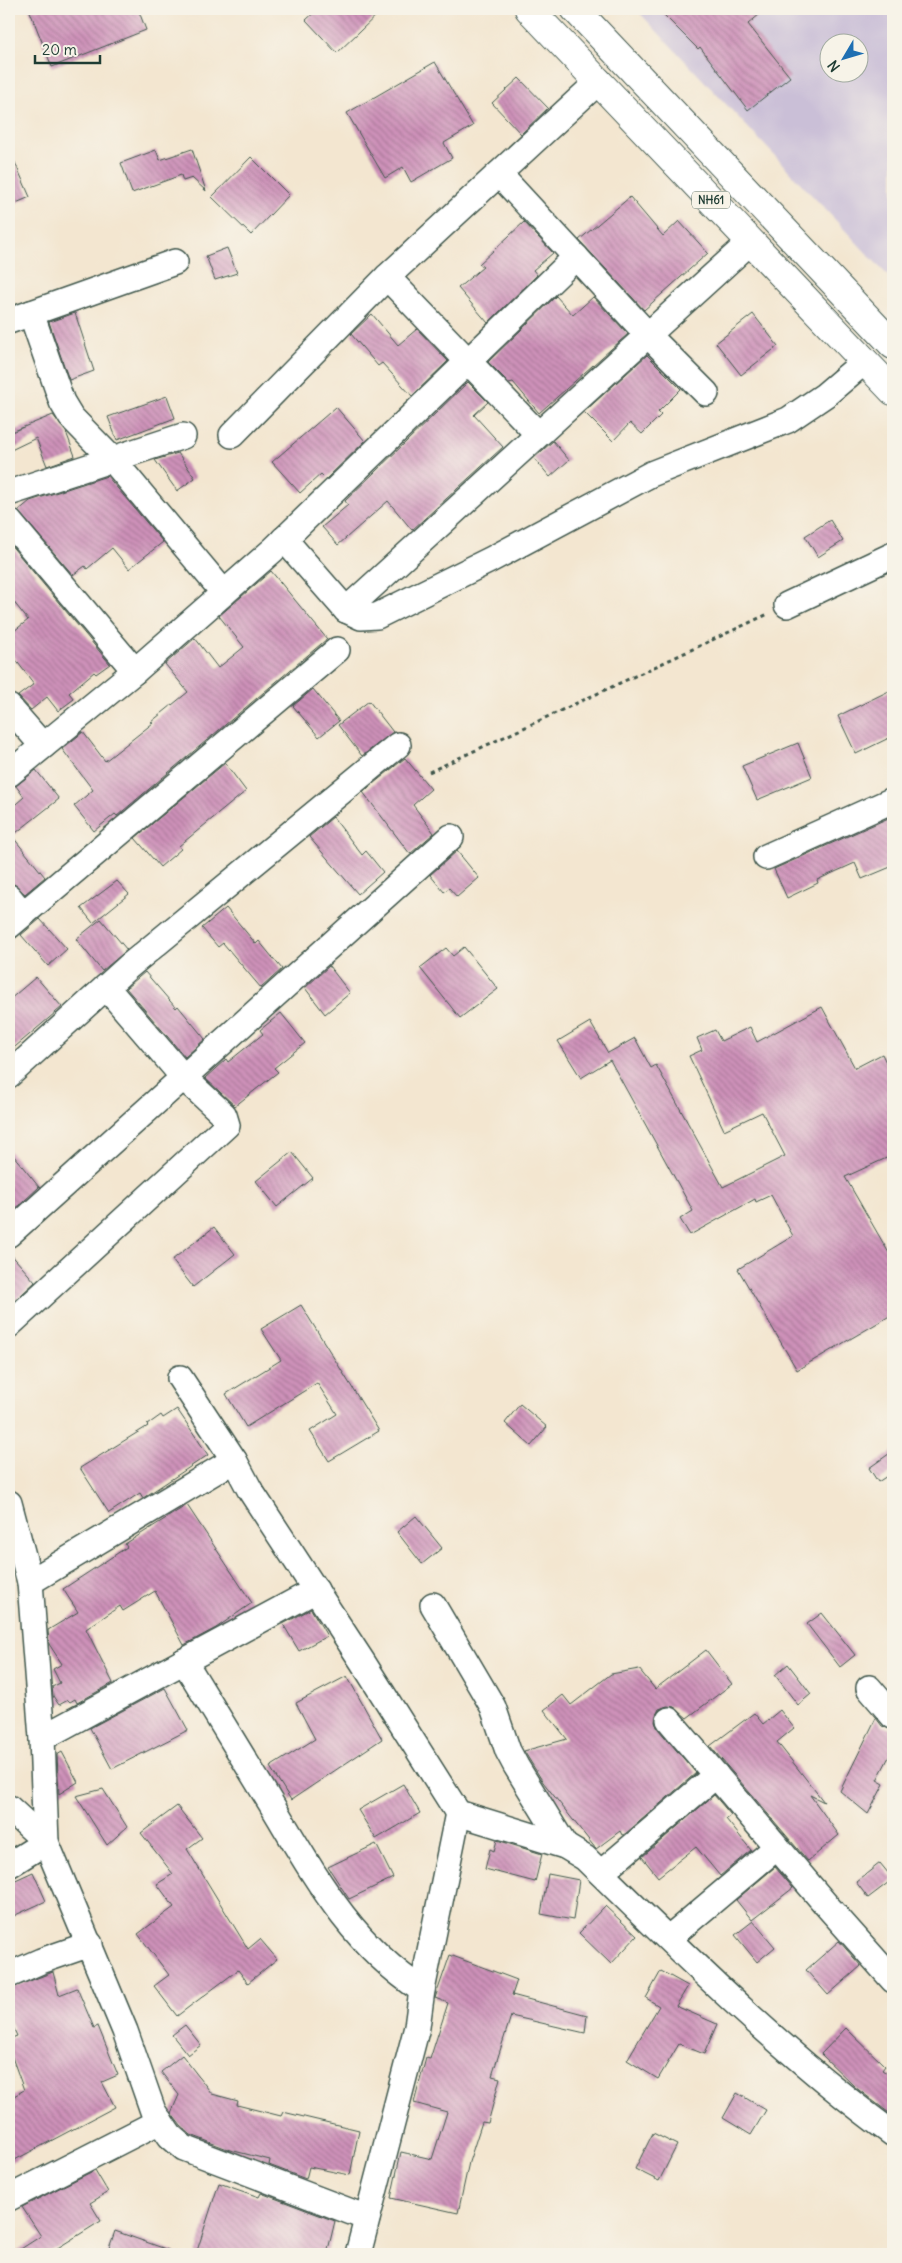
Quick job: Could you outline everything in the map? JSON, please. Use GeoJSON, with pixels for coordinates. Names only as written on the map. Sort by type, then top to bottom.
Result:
{"type":"FeatureCollection","features":[{"type":"Feature","properties":{"kind":"highway","name":"NH61"},"geometry":{"type":"LineString","coordinates":[[529,9],[893,391]]}},
{"type":"Feature","properties":{"kind":"highway","name":"NH61"},"geometry":{"type":"LineString","coordinates":[[575,9],[893,345]]}},
{"type":"Feature","properties":{"kind":"street"},"geometry":{"type":"LineString","coordinates":[[232,435],[387,277],[599,82]]}},
{"type":"Feature","properties":{"kind":"street"},"geometry":{"type":"LineString","coordinates":[[499,174],[648,335],[706,393]]}},
{"type":"Feature","properties":{"kind":"street"},"geometry":{"type":"LineString","coordinates":[[346,610],[750,242]]}},
{"type":"Feature","properties":{"kind":"street"},"geometry":{"type":"LineString","coordinates":[[9,774],[135,671],[284,539],[576,257]]}},
{"type":"Feature","properties":{"kind":"street"},"geometry":{"type":"LineString","coordinates":[[175,262],[20,317],[62,402],[72,417],[112,460],[224,593]]}},
{"type":"Feature","properties":{"kind":"street"},"geometry":{"type":"LineString","coordinates":[[387,277],[538,434]]}},
{"type":"Feature","properties":{"kind":"street"},"geometry":{"type":"LineString","coordinates":[[284,539],[346,610],[361,617],[377,616],[490,560],[651,474],[788,420],[825,395],[864,360]]}},
{"type":"Feature","properties":{"kind":"street"},"geometry":{"type":"LineString","coordinates":[[9,493],[183,436]]}},
{"type":"Feature","properties":{"kind":"street"},"geometry":{"type":"LineString","coordinates":[[9,521],[135,671]]}},
{"type":"Feature","properties":{"kind":"street"},"geometry":{"type":"LineString","coordinates":[[787,606],[893,555]]}},
{"type":"Feature","properties":{"kind":"street"},"geometry":{"type":"LineString","coordinates":[[13,912],[337,650]]}},
{"type":"Feature","properties":{"kind":"street"},"geometry":{"type":"LineString","coordinates":[[9,707],[42,746]]}},
{"type":"Feature","properties":{"kind":"street"},"geometry":{"type":"LineString","coordinates":[[9,1075],[106,988],[398,744]]}},
{"type":"Feature","properties":{"kind":"street"},"geometry":{"type":"LineString","coordinates":[[766,857],[893,800]]}},
{"type":"Feature","properties":{"kind":"street"},"geometry":{"type":"LineString","coordinates":[[9,1234],[451,837]]}},
{"type":"Feature","properties":{"kind":"street"},"geometry":{"type":"LineString","coordinates":[[9,1326],[226,1128],[224,1116],[184,1078],[106,988]]}},
{"type":"Feature","properties":{"kind":"street"},"geometry":{"type":"LineString","coordinates":[[180,1378],[458,1813],[565,1846],[586,1858],[754,2019],[830,2086],[893,2134]]}},
{"type":"Feature","properties":{"kind":"street"},"geometry":{"type":"LineString","coordinates":[[30,1582],[234,1460]]}},
{"type":"Feature","properties":{"kind":"street"},"geometry":{"type":"LineString","coordinates":[[9,1508],[30,1582],[42,1738],[46,1842],[125,2031],[153,2111],[170,2136],[184,2148],[367,2218]]}},
{"type":"Feature","properties":{"kind":"street"},"geometry":{"type":"LineString","coordinates":[[42,1738],[316,1590]]}},
{"type":"Feature","properties":{"kind":"street"},"geometry":{"type":"LineString","coordinates":[[433,1605],[493,1707],[508,1751],[516,1766],[565,1846]]}},
{"type":"Feature","properties":{"kind":"street"},"geometry":{"type":"LineString","coordinates":[[184,1661],[326,1894],[363,1942],[401,1976],[422,1990]]}},
{"type":"Feature","properties":{"kind":"street"},"geometry":{"type":"LineString","coordinates":[[869,1688],[893,1716]]}},
{"type":"Feature","properties":{"kind":"street"},"geometry":{"type":"LineString","coordinates":[[669,1720],[893,1980]]}},
{"type":"Feature","properties":{"kind":"street"},"geometry":{"type":"LineString","coordinates":[[601,1873],[716,1775]]}},
{"type":"Feature","properties":{"kind":"street"},"geometry":{"type":"LineString","coordinates":[[9,1808],[46,1842]]}},
{"type":"Feature","properties":{"kind":"street"},"geometry":{"type":"LineString","coordinates":[[358,2254],[417,2027],[422,1990],[458,1813]]}},
{"type":"Feature","properties":{"kind":"street"},"geometry":{"type":"LineString","coordinates":[[9,1865],[46,1842]]}},
{"type":"Feature","properties":{"kind":"street"},"geometry":{"type":"LineString","coordinates":[[669,1938],[777,1847]]}},
{"type":"Feature","properties":{"kind":"street"},"geometry":{"type":"LineString","coordinates":[[9,1975],[41,1961],[90,1944]]}},
{"type":"Feature","properties":{"kind":"street"},"geometry":{"type":"LineString","coordinates":[[9,2198],[160,2122]]}},
{"type":"Feature","properties":{"kind":"path"},"geometry":{"type":"LineString","coordinates":[[429,772],[787,606]]}},
{"type":"Feature","properties":{"kind":"shaded area"},"geometry":{"type":"Polygon","coordinates":[[[636,9],[893,9],[893,281],[636,9]]]}},
{"type":"Feature","properties":{"kind":"building"},"geometry":{"type":"Polygon","coordinates":[[[29,9],[138,9],[146,30],[52,67],[29,9]]]}},
{"type":"Feature","properties":{"kind":"building"},"geometry":{"type":"Polygon","coordinates":[[[318,9],[383,9],[337,53],[306,20],[318,9]]]}},
{"type":"Feature","properties":{"kind":"building"},"geometry":{"type":"Polygon","coordinates":[[[658,9],[766,9],[748,24],[790,77],[748,110],[700,47],[698,49],[658,9]]]}},
{"type":"Feature","properties":{"kind":"building"},"geometry":{"type":"Polygon","coordinates":[[[435,62],[473,126],[444,143],[452,158],[411,182],[403,167],[385,178],[347,113],[435,62]]]}},
{"type":"Feature","properties":{"kind":"building"},"geometry":{"type":"Polygon","coordinates":[[[519,78],[548,108],[521,134],[492,103],[519,78]]]}},
{"type":"Feature","properties":{"kind":"building"},"geometry":{"type":"Polygon","coordinates":[[[9,149],[30,197],[9,206],[9,149]]]}},
{"type":"Feature","properties":{"kind":"building"},"geometry":{"type":"Polygon","coordinates":[[[192,149],[206,191],[192,178],[183,181],[181,175],[132,193],[121,163],[156,150],[160,160],[192,149]]]}},
{"type":"Feature","properties":{"kind":"building"},"geometry":{"type":"Polygon","coordinates":[[[251,157],[289,195],[251,235],[212,197],[251,157]]]}},
{"type":"Feature","properties":{"kind":"building"},"geometry":{"type":"Polygon","coordinates":[[[630,197],[663,236],[679,221],[708,253],[644,310],[579,240],[630,197]]]}},
{"type":"Feature","properties":{"kind":"building"},"geometry":{"type":"Polygon","coordinates":[[[524,222],[553,253],[533,270],[537,275],[488,323],[458,288],[483,267],[479,264],[524,222]]]}},
{"type":"Feature","properties":{"kind":"building"},"geometry":{"type":"Polygon","coordinates":[[[227,248],[237,273],[215,280],[206,256],[227,248]]]}},
{"type":"Feature","properties":{"kind":"building"},"geometry":{"type":"Polygon","coordinates":[[[556,296],[573,315],[593,297],[628,334],[539,413],[513,382],[509,383],[488,362],[556,296]]]}},
{"type":"Feature","properties":{"kind":"building"},"geometry":{"type":"Polygon","coordinates":[[[75,313],[94,371],[69,380],[49,322],[75,313]]]}},
{"type":"Feature","properties":{"kind":"building"},"geometry":{"type":"Polygon","coordinates":[[[372,314],[398,345],[417,329],[448,361],[412,396],[382,363],[378,366],[351,334],[372,314]]]}},
{"type":"Feature","properties":{"kind":"building"},"geometry":{"type":"Polygon","coordinates":[[[753,314],[778,346],[741,375],[716,343],[753,314]]]}},
{"type":"Feature","properties":{"kind":"building"},"geometry":{"type":"Polygon","coordinates":[[[647,355],[681,389],[658,412],[661,415],[642,434],[630,423],[613,441],[584,412],[647,355]]]}},
{"type":"Feature","properties":{"kind":"building"},"geometry":{"type":"Polygon","coordinates":[[[468,382],[488,402],[474,415],[503,447],[412,530],[388,501],[338,545],[322,527],[348,505],[345,501],[468,382]]]}},
{"type":"Feature","properties":{"kind":"building"},"geometry":{"type":"Polygon","coordinates":[[[167,396],[175,418],[117,440],[108,417],[167,396]]]}},
{"type":"Feature","properties":{"kind":"building"},"geometry":{"type":"Polygon","coordinates":[[[336,407],[365,441],[326,479],[321,474],[300,493],[272,462],[336,407]]]}},
{"type":"Feature","properties":{"kind":"building"},"geometry":{"type":"Polygon","coordinates":[[[53,415],[66,432],[75,456],[47,466],[36,438],[9,451],[9,433],[53,415]]]}},
{"type":"Feature","properties":{"kind":"building"},"geometry":{"type":"Polygon","coordinates":[[[553,441],[569,460],[550,477],[534,458],[553,441]]]}},
{"type":"Feature","properties":{"kind":"building"},"geometry":{"type":"Polygon","coordinates":[[[178,453],[195,478],[177,491],[155,460],[178,453]]]}},
{"type":"Feature","properties":{"kind":"building"},"geometry":{"type":"Polygon","coordinates":[[[107,476],[163,542],[129,569],[112,548],[87,569],[85,566],[73,575],[18,511],[30,501],[107,476]]]}},
{"type":"Feature","properties":{"kind":"building"},"geometry":{"type":"Polygon","coordinates":[[[830,520],[843,541],[818,557],[805,536],[830,520]]]}},
{"type":"Feature","properties":{"kind":"building"},"geometry":{"type":"Polygon","coordinates":[[[9,543],[110,664],[96,674],[94,672],[69,693],[74,699],[58,711],[47,697],[31,710],[18,696],[34,684],[9,651],[9,635],[28,620],[9,596],[9,543]]]}},
{"type":"Feature","properties":{"kind":"building"},"geometry":{"type":"Polygon","coordinates":[[[271,571],[327,639],[117,816],[115,814],[94,831],[74,806],[93,790],[62,749],[83,732],[105,761],[153,723],[151,722],[188,692],[165,664],[195,638],[218,668],[244,647],[219,616],[271,571]]]}},
{"type":"Feature","properties":{"kind":"building"},"geometry":{"type":"Polygon","coordinates":[[[313,689],[339,721],[319,737],[293,706],[313,689]]]}},
{"type":"Feature","properties":{"kind":"building"},"geometry":{"type":"Polygon","coordinates":[[[893,689],[893,736],[856,754],[838,716],[893,689]]]}},
{"type":"Feature","properties":{"kind":"building"},"geometry":{"type":"Polygon","coordinates":[[[369,701],[393,732],[362,756],[338,725],[369,701]]]}},
{"type":"Feature","properties":{"kind":"building"},"geometry":{"type":"Polygon","coordinates":[[[798,743],[812,777],[757,800],[742,766],[798,743]]]}},
{"type":"Feature","properties":{"kind":"building"},"geometry":{"type":"Polygon","coordinates":[[[405,758],[431,789],[413,805],[434,833],[410,854],[363,792],[405,758]]]}},
{"type":"Feature","properties":{"kind":"building"},"geometry":{"type":"Polygon","coordinates":[[[225,763],[246,791],[179,846],[181,849],[160,867],[135,838],[225,763]]]}},
{"type":"Feature","properties":{"kind":"building"},"geometry":{"type":"Polygon","coordinates":[[[36,770],[59,799],[12,836],[45,877],[25,894],[9,880],[9,810],[24,797],[16,786],[36,770]]]}},
{"type":"Feature","properties":{"kind":"building"},"geometry":{"type":"Polygon","coordinates":[[[893,816],[893,866],[862,879],[855,863],[817,880],[818,883],[787,898],[774,869],[893,816]]]}},
{"type":"Feature","properties":{"kind":"building"},"geometry":{"type":"Polygon","coordinates":[[[333,817],[362,855],[366,851],[383,872],[358,894],[309,837],[333,817]]]}},
{"type":"Feature","properties":{"kind":"building"},"geometry":{"type":"Polygon","coordinates":[[[457,851],[479,878],[457,897],[449,888],[444,892],[430,875],[457,851]]]}},
{"type":"Feature","properties":{"kind":"building"},"geometry":{"type":"Polygon","coordinates":[[[117,881],[129,894],[93,923],[81,908],[117,881]]]}},
{"type":"Feature","properties":{"kind":"building"},"geometry":{"type":"Polygon","coordinates":[[[226,908],[256,944],[259,941],[282,969],[261,988],[223,943],[218,947],[202,928],[226,908]]]}},
{"type":"Feature","properties":{"kind":"building"},"geometry":{"type":"Polygon","coordinates":[[[40,919],[67,949],[48,966],[21,935],[40,919]]]}},
{"type":"Feature","properties":{"kind":"building"},"geometry":{"type":"Polygon","coordinates":[[[101,919],[127,950],[102,971],[76,939],[101,919]]]}},
{"type":"Feature","properties":{"kind":"building"},"geometry":{"type":"Polygon","coordinates":[[[464,947],[498,989],[460,1018],[420,968],[446,948],[453,956],[464,947]]]}},
{"type":"Feature","properties":{"kind":"building"},"geometry":{"type":"Polygon","coordinates":[[[329,966],[350,993],[325,1014],[305,988],[329,966]]]}},
{"type":"Feature","properties":{"kind":"building"},"geometry":{"type":"Polygon","coordinates":[[[145,972],[176,1008],[178,1006],[205,1039],[185,1057],[126,988],[145,972]]]}},
{"type":"Feature","properties":{"kind":"building"},"geometry":{"type":"Polygon","coordinates":[[[36,977],[62,1007],[9,1052],[9,1000],[36,977]]]}},
{"type":"Feature","properties":{"kind":"building"},"geometry":{"type":"Polygon","coordinates":[[[822,1007],[855,1068],[882,1054],[893,1077],[893,1155],[845,1177],[893,1260],[893,1314],[797,1370],[738,1269],[793,1236],[771,1195],[756,1202],[755,1199],[690,1235],[680,1219],[693,1211],[610,1060],[581,1078],[558,1041],[590,1022],[608,1053],[635,1038],[651,1068],[656,1065],[723,1187],[785,1156],[762,1112],[724,1130],[689,1056],[702,1050],[697,1038],[715,1030],[721,1041],[750,1027],[757,1042],[822,1007]]]}},
{"type":"Feature","properties":{"kind":"building"},"geometry":{"type":"Polygon","coordinates":[[[281,1013],[305,1043],[274,1068],[278,1072],[235,1106],[205,1078],[226,1059],[228,1062],[263,1034],[260,1030],[281,1013]]]}},
{"type":"Feature","properties":{"kind":"building"},"geometry":{"type":"Polygon","coordinates":[[[9,1150],[39,1187],[9,1215],[9,1150]]]}},
{"type":"Feature","properties":{"kind":"building"},"geometry":{"type":"Polygon","coordinates":[[[292,1152],[313,1178],[277,1207],[256,1181],[292,1152]]]}},
{"type":"Feature","properties":{"kind":"building"},"geometry":{"type":"Polygon","coordinates":[[[214,1227],[235,1254],[193,1287],[172,1260],[214,1227]]]}},
{"type":"Feature","properties":{"kind":"building"},"geometry":{"type":"Polygon","coordinates":[[[9,1252],[35,1282],[9,1306],[9,1252]]]}},
{"type":"Feature","properties":{"kind":"building"},"geometry":{"type":"Polygon","coordinates":[[[301,1305],[379,1431],[329,1461],[310,1431],[337,1414],[317,1383],[246,1427],[226,1394],[281,1360],[261,1329],[301,1305]]]}},
{"type":"Feature","properties":{"kind":"building"},"geometry":{"type":"Polygon","coordinates":[[[520,1404],[547,1427],[531,1446],[505,1423],[520,1404]]]}},
{"type":"Feature","properties":{"kind":"building"},"geometry":{"type":"Polygon","coordinates":[[[177,1409],[208,1455],[143,1498],[140,1493],[109,1513],[80,1468],[148,1426],[161,1415],[163,1418],[177,1409]]]}},
{"type":"Feature","properties":{"kind":"building"},"geometry":{"type":"Polygon","coordinates":[[[893,1451],[893,1472],[878,1482],[869,1468],[893,1451]]]}},
{"type":"Feature","properties":{"kind":"building"},"geometry":{"type":"Polygon","coordinates":[[[187,1505],[252,1603],[216,1628],[184,1645],[155,1591],[123,1611],[120,1606],[86,1629],[113,1683],[77,1703],[75,1699],[70,1702],[68,1700],[59,1705],[53,1696],[52,1687],[60,1683],[53,1669],[62,1664],[49,1644],[48,1630],[78,1612],[63,1589],[127,1547],[125,1544],[187,1505]]]}},
{"type":"Feature","properties":{"kind":"building"},"geometry":{"type":"Polygon","coordinates":[[[416,1516],[442,1548],[422,1564],[397,1532],[416,1516]]]}},
{"type":"Feature","properties":{"kind":"building"},"geometry":{"type":"Polygon","coordinates":[[[311,1609],[327,1636],[299,1651],[283,1624],[311,1609]]]}},
{"type":"Feature","properties":{"kind":"building"},"geometry":{"type":"Polygon","coordinates":[[[822,1613],[855,1655],[840,1667],[807,1624],[822,1613]]]}},
{"type":"Feature","properties":{"kind":"building"},"geometry":{"type":"Polygon","coordinates":[[[706,1650],[732,1684],[687,1718],[674,1707],[667,1706],[659,1709],[655,1722],[658,1729],[696,1773],[625,1834],[622,1835],[620,1831],[596,1849],[543,1782],[524,1751],[567,1739],[544,1710],[563,1695],[571,1705],[611,1674],[639,1669],[655,1689],[706,1650]]]}},
{"type":"Feature","properties":{"kind":"building"},"geometry":{"type":"Polygon","coordinates":[[[788,1664],[811,1694],[798,1705],[775,1675],[788,1664]]]}},
{"type":"Feature","properties":{"kind":"building"},"geometry":{"type":"Polygon","coordinates":[[[347,1676],[382,1739],[291,1800],[270,1767],[315,1739],[296,1703],[347,1676]]]}},
{"type":"Feature","properties":{"kind":"building"},"geometry":{"type":"Polygon","coordinates":[[[165,1688],[188,1730],[112,1769],[90,1728],[165,1688]]]}},
{"type":"Feature","properties":{"kind":"building"},"geometry":{"type":"Polygon","coordinates":[[[780,1710],[794,1728],[777,1742],[824,1802],[810,1795],[839,1835],[808,1861],[710,1746],[754,1713],[763,1724],[780,1710]]]}},
{"type":"Feature","properties":{"kind":"building"},"geometry":{"type":"Polygon","coordinates":[[[876,1718],[882,1726],[893,1730],[893,1749],[877,1780],[884,1784],[868,1814],[840,1791],[876,1718]]]}},
{"type":"Feature","properties":{"kind":"building"},"geometry":{"type":"Polygon","coordinates":[[[62,1752],[78,1782],[59,1794],[57,1755],[62,1752]]]}},
{"type":"Feature","properties":{"kind":"building"},"geometry":{"type":"Polygon","coordinates":[[[403,1784],[420,1813],[376,1839],[358,1810],[403,1784]]]}},
{"type":"Feature","properties":{"kind":"building"},"geometry":{"type":"Polygon","coordinates":[[[103,1789],[127,1827],[107,1845],[76,1796],[103,1789]]]}},
{"type":"Feature","properties":{"kind":"building"},"geometry":{"type":"Polygon","coordinates":[[[714,1795],[731,1815],[726,1819],[751,1850],[720,1876],[696,1847],[658,1877],[642,1857],[714,1795]]]}},
{"type":"Feature","properties":{"kind":"building"},"geometry":{"type":"Polygon","coordinates":[[[177,1806],[202,1838],[187,1849],[248,1949],[260,1939],[277,1959],[248,1983],[238,1970],[177,2016],[154,1986],[169,1975],[138,1934],[174,1907],[157,1884],[173,1874],[141,1833],[177,1806]]]}},
{"type":"Feature","properties":{"kind":"building"},"geometry":{"type":"Polygon","coordinates":[[[497,1840],[542,1854],[535,1882],[485,1869],[490,1849],[494,1851],[497,1840]]]}},
{"type":"Feature","properties":{"kind":"building"},"geometry":{"type":"Polygon","coordinates":[[[376,1844],[393,1878],[349,1899],[328,1867],[376,1844]]]}},
{"type":"Feature","properties":{"kind":"building"},"geometry":{"type":"Polygon","coordinates":[[[880,1863],[893,1879],[868,1898],[856,1882],[880,1863]]]}},
{"type":"Feature","properties":{"kind":"building"},"geometry":{"type":"Polygon","coordinates":[[[775,1867],[793,1888],[752,1920],[736,1900],[775,1867]]]}},
{"type":"Feature","properties":{"kind":"building"},"geometry":{"type":"Polygon","coordinates":[[[33,1872],[46,1901],[9,1918],[9,1883],[33,1872]]]}},
{"type":"Feature","properties":{"kind":"building"},"geometry":{"type":"Polygon","coordinates":[[[548,1874],[579,1880],[573,1920],[541,1914],[548,1874]]]}},
{"type":"Feature","properties":{"kind":"building"},"geometry":{"type":"Polygon","coordinates":[[[605,1906],[637,1936],[611,1964],[579,1933],[605,1906]]]}},
{"type":"Feature","properties":{"kind":"building"},"geometry":{"type":"Polygon","coordinates":[[[753,1921],[775,1947],[757,1962],[735,1935],[753,1921]]]}},
{"type":"Feature","properties":{"kind":"building"},"geometry":{"type":"Polygon","coordinates":[[[839,1941],[861,1966],[828,1995],[806,1970],[839,1941]]]}},
{"type":"Feature","properties":{"kind":"building"},"geometry":{"type":"Polygon","coordinates":[[[450,1955],[517,1980],[512,1995],[587,2015],[585,2033],[511,2016],[492,2076],[500,2078],[488,2123],[482,2122],[469,2162],[458,2213],[391,2198],[401,2152],[432,2159],[447,2112],[414,2103],[426,2058],[430,2059],[448,2003],[435,1998],[450,1955]]]}},
{"type":"Feature","properties":{"kind":"building"},"geometry":{"type":"Polygon","coordinates":[[[661,1971],[688,1986],[676,2006],[717,2024],[704,2054],[679,2044],[658,2079],[627,2060],[659,2006],[646,1998],[661,1971]]]}},
{"type":"Feature","properties":{"kind":"building"},"geometry":{"type":"Polygon","coordinates":[[[53,1972],[59,1995],[77,1988],[94,2028],[98,2026],[118,2075],[102,2082],[115,2107],[9,2163],[9,2099],[24,2090],[9,2049],[9,2039],[17,2036],[9,2018],[9,1989],[53,1972]]]}},
{"type":"Feature","properties":{"kind":"building"},"geometry":{"type":"Polygon","coordinates":[[[185,2025],[201,2045],[188,2055],[172,2035],[185,2025]]]}},
{"type":"Feature","properties":{"kind":"building"},"geometry":{"type":"Polygon","coordinates":[[[846,2028],[885,2066],[882,2070],[893,2077],[893,2116],[855,2087],[821,2054],[846,2028]]]}},
{"type":"Feature","properties":{"kind":"building"},"geometry":{"type":"Polygon","coordinates":[[[182,2055],[212,2094],[238,2101],[237,2105],[281,2116],[283,2112],[359,2130],[350,2175],[309,2167],[306,2179],[269,2165],[270,2160],[230,2150],[191,2135],[171,2113],[179,2095],[161,2072],[182,2055]]]}},
{"type":"Feature","properties":{"kind":"building"},"geometry":{"type":"Polygon","coordinates":[[[737,2093],[766,2110],[751,2135],[723,2118],[737,2093]]]}},
{"type":"Feature","properties":{"kind":"building"},"geometry":{"type":"Polygon","coordinates":[[[653,2133],[677,2145],[659,2181],[635,2169],[653,2133]]]}},
{"type":"Feature","properties":{"kind":"building"},"geometry":{"type":"Polygon","coordinates":[[[95,2170],[108,2192],[90,2203],[101,2221],[48,2254],[13,2254],[41,2236],[22,2207],[95,2170]]]}},
{"type":"Feature","properties":{"kind":"building"},"geometry":{"type":"Polygon","coordinates":[[[219,2183],[259,2197],[261,2193],[335,2221],[327,2254],[196,2254],[219,2183]]]}},
{"type":"Feature","properties":{"kind":"building"},"geometry":{"type":"Polygon","coordinates":[[[115,2231],[174,2252],[174,2254],[107,2254],[115,2231]]]}}]}
